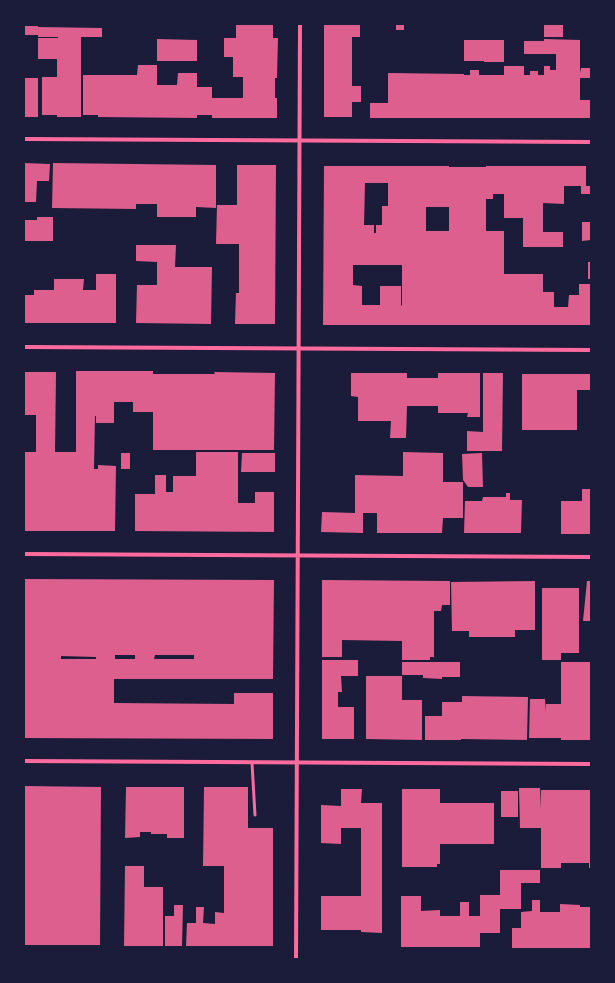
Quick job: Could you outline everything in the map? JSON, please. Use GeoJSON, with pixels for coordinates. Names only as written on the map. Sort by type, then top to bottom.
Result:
{"type":"FeatureCollection","features":[{"type":"Feature","properties":{"kind":"street"},"geometry":{"type":"LineString","coordinates":[[296,959],[300,24]]}},
{"type":"Feature","properties":{"kind":"street"},"geometry":{"type":"LineString","coordinates":[[24,139],[591,142]]}},
{"type":"Feature","properties":{"kind":"street"},"geometry":{"type":"LineString","coordinates":[[24,347],[591,350]]}},
{"type":"Feature","properties":{"kind":"street"},"geometry":{"type":"LineString","coordinates":[[24,554],[591,557]]}},
{"type":"Feature","properties":{"kind":"street"},"geometry":{"type":"LineString","coordinates":[[24,761],[591,764]]}},
{"type":"Feature","properties":{"kind":"lane"},"geometry":{"type":"LineString","coordinates":[[252,762],[252,784],[255,815]]}},
{"type":"Feature","properties":{"kind":"building"},"geometry":{"type":"Polygon","coordinates":[[[236,24],[273,24],[273,38],[278,38],[277,78],[275,78],[277,118],[212,118],[212,115],[197,115],[197,118],[98,117],[98,115],[83,115],[83,75],[137,75],[138,65],[157,65],[157,85],[177,85],[178,73],[197,73],[197,87],[212,87],[212,98],[243,98],[243,77],[233,77],[233,57],[224,57],[224,38],[236,38],[236,24]]]}},
{"type":"Feature","properties":{"kind":"building"},"geometry":{"type":"Polygon","coordinates":[[[324,24],[360,24],[360,37],[352,37],[352,86],[361,86],[361,102],[352,102],[352,117],[324,117],[324,24]]]}},
{"type":"Feature","properties":{"kind":"building"},"geometry":{"type":"Polygon","coordinates":[[[396,24],[404,24],[404,30],[396,30],[396,24]]]}},
{"type":"Feature","properties":{"kind":"building"},"geometry":{"type":"Polygon","coordinates":[[[544,24],[563,24],[563,37],[544,37],[544,24]]]}},
{"type":"Feature","properties":{"kind":"building"},"geometry":{"type":"Polygon","coordinates":[[[24,26],[102,28],[102,37],[81,37],[81,117],[57,117],[57,115],[42,115],[42,77],[57,77],[57,59],[38,59],[38,38],[58,37],[38,37],[38,35],[25,35],[24,26]]]}},
{"type":"Feature","properties":{"kind":"building"},"geometry":{"type":"Polygon","coordinates":[[[157,39],[197,40],[197,61],[157,61],[157,39]]]}},
{"type":"Feature","properties":{"kind":"building"},"geometry":{"type":"Polygon","coordinates":[[[544,39],[580,40],[580,73],[581,68],[591,68],[591,78],[580,78],[580,100],[591,100],[591,118],[370,118],[370,103],[388,103],[388,73],[470,75],[470,70],[479,70],[479,75],[504,75],[504,66],[524,66],[524,75],[530,75],[530,71],[538,71],[538,75],[544,75],[544,66],[550,66],[550,70],[556,70],[556,54],[524,54],[524,41],[544,41],[544,39]]]}},
{"type":"Feature","properties":{"kind":"building"},"geometry":{"type":"Polygon","coordinates":[[[464,40],[504,40],[504,62],[464,61],[464,40]]]}},
{"type":"Feature","properties":{"kind":"building"},"geometry":{"type":"Polygon","coordinates":[[[24,78],[38,78],[38,117],[24,117],[24,78]]]}},
{"type":"Feature","properties":{"kind":"building"},"geometry":{"type":"Polygon","coordinates":[[[24,163],[50,164],[49,181],[37,181],[36,202],[24,202],[24,163]]]}},
{"type":"Feature","properties":{"kind":"building"},"geometry":{"type":"Polygon","coordinates":[[[53,163],[216,165],[216,208],[196,207],[196,217],[157,217],[157,204],[136,204],[136,209],[52,208],[53,163]]]}},
{"type":"Feature","properties":{"kind":"building"},"geometry":{"type":"Polygon","coordinates":[[[237,165],[276,165],[275,324],[235,324],[236,293],[239,293],[239,244],[216,244],[217,205],[237,205],[237,165]]]}},
{"type":"Feature","properties":{"kind":"building"},"geometry":{"type":"Polygon","coordinates":[[[324,166],[586,166],[586,186],[591,186],[591,194],[581,194],[581,186],[564,186],[564,204],[543,203],[543,232],[563,232],[563,247],[523,247],[523,218],[504,218],[504,194],[493,194],[493,199],[486,199],[486,231],[504,231],[504,274],[543,274],[543,292],[554,292],[554,307],[568,307],[569,295],[579,295],[579,284],[591,284],[591,325],[323,325],[324,166]],[[365,183],[364,225],[374,225],[374,233],[376,233],[376,225],[382,225],[382,206],[388,206],[388,183],[365,183]],[[426,207],[426,231],[449,231],[449,207],[426,207]],[[353,265],[353,285],[362,286],[362,305],[380,305],[380,286],[401,286],[401,306],[402,265],[353,265]]]}},
{"type":"Feature","properties":{"kind":"building"},"geometry":{"type":"Polygon","coordinates":[[[37,217],[53,217],[53,241],[24,241],[24,220],[37,220],[37,217]]]}},
{"type":"Feature","properties":{"kind":"building"},"geometry":{"type":"Polygon","coordinates":[[[582,222],[591,222],[591,240],[582,241],[582,222]]]}},
{"type":"Feature","properties":{"kind":"building"},"geometry":{"type":"Polygon","coordinates":[[[136,245],[176,245],[175,267],[212,267],[211,324],[136,323],[137,285],[157,285],[157,262],[136,261],[136,245]]]}},
{"type":"Feature","properties":{"kind":"building"},"geometry":{"type":"Polygon","coordinates":[[[588,262],[591,262],[591,279],[588,279],[588,262]]]}},
{"type":"Feature","properties":{"kind":"building"},"geometry":{"type":"Polygon","coordinates":[[[96,274],[116,274],[116,323],[24,323],[24,295],[34,295],[34,290],[54,290],[54,279],[84,279],[83,290],[96,290],[96,274]]]}},
{"type":"Feature","properties":{"kind":"building"},"geometry":{"type":"Polygon","coordinates":[[[76,371],[153,371],[153,374],[215,374],[214,372],[275,373],[274,450],[153,450],[153,412],[133,412],[133,402],[114,402],[114,423],[96,423],[95,416],[94,469],[98,469],[98,465],[116,466],[115,531],[24,531],[24,452],[36,452],[36,415],[24,415],[24,372],[56,372],[55,452],[76,452],[76,371]]]}},
{"type":"Feature","properties":{"kind":"building"},"geometry":{"type":"Polygon","coordinates":[[[351,373],[407,373],[407,378],[438,378],[438,373],[480,373],[480,417],[467,417],[468,413],[438,413],[438,406],[407,406],[406,438],[390,438],[391,421],[358,421],[358,397],[351,396],[351,373]]]}},
{"type":"Feature","properties":{"kind":"building"},"geometry":{"type":"Polygon","coordinates":[[[483,373],[503,373],[502,451],[467,451],[467,431],[483,432],[483,373]]]}},
{"type":"Feature","properties":{"kind":"building"},"geometry":{"type":"Polygon","coordinates":[[[522,374],[591,374],[591,390],[577,390],[577,430],[522,430],[522,374]]]}},
{"type":"Feature","properties":{"kind":"building"},"geometry":{"type":"Polygon","coordinates":[[[196,452],[238,452],[238,503],[255,503],[255,492],[274,492],[274,532],[135,531],[135,494],[155,494],[155,475],[166,475],[166,492],[173,492],[173,476],[196,476],[196,452]]]}},
{"type":"Feature","properties":{"kind":"building"},"geometry":{"type":"Polygon","coordinates":[[[403,452],[443,453],[443,482],[463,482],[463,518],[443,518],[442,533],[377,533],[377,513],[363,513],[363,533],[321,532],[322,512],[355,513],[355,475],[403,476],[403,452]]]}},
{"type":"Feature","properties":{"kind":"building"},"geometry":{"type":"Polygon","coordinates":[[[121,453],[130,453],[130,469],[121,469],[121,453]]]}},
{"type":"Feature","properties":{"kind":"building"},"geometry":{"type":"Polygon","coordinates":[[[242,453],[275,453],[275,472],[241,472],[242,453]]]}},
{"type":"Feature","properties":{"kind":"building"},"geometry":{"type":"Polygon","coordinates":[[[482,453],[483,487],[468,487],[463,480],[462,454],[482,453]]]}},
{"type":"Feature","properties":{"kind":"building"},"geometry":{"type":"Polygon","coordinates":[[[582,489],[591,489],[591,534],[561,534],[561,501],[582,501],[582,489]]]}},
{"type":"Feature","properties":{"kind":"building"},"geometry":{"type":"Polygon","coordinates":[[[506,493],[510,493],[510,500],[522,500],[521,533],[464,533],[465,501],[482,501],[483,497],[506,497],[506,493]]]}},
{"type":"Feature","properties":{"kind":"building"},"geometry":{"type":"Polygon","coordinates":[[[24,579],[274,580],[273,679],[114,679],[114,703],[234,704],[234,693],[273,693],[273,739],[24,738],[24,579]],[[115,655],[115,659],[135,659],[135,655],[115,655]],[[155,655],[154,659],[194,659],[194,655],[155,655]],[[61,656],[61,659],[96,659],[96,657],[61,656]]]}},
{"type":"Feature","properties":{"kind":"building"},"geometry":{"type":"Polygon","coordinates":[[[322,580],[450,581],[450,605],[442,605],[441,611],[434,611],[434,657],[430,657],[430,660],[402,660],[402,641],[342,640],[342,657],[322,657],[322,580]]]}},
{"type":"Feature","properties":{"kind":"building"},"geometry":{"type":"Polygon","coordinates":[[[535,581],[535,630],[515,630],[515,637],[469,637],[469,631],[452,631],[451,582],[535,581]]]}},
{"type":"Feature","properties":{"kind":"building"},"geometry":{"type":"Polygon","coordinates":[[[587,581],[591,581],[591,621],[583,621],[587,581]]]}},
{"type":"Feature","properties":{"kind":"building"},"geometry":{"type":"Polygon","coordinates":[[[542,588],[579,588],[579,653],[561,653],[561,660],[542,660],[542,588]]]}},
{"type":"Feature","properties":{"kind":"building"},"geometry":{"type":"Polygon","coordinates":[[[322,660],[358,660],[358,676],[341,676],[342,692],[338,692],[338,707],[354,707],[354,739],[322,739],[322,660]]]}},
{"type":"Feature","properties":{"kind":"building"},"geometry":{"type":"Polygon","coordinates":[[[402,662],[460,662],[460,677],[442,677],[442,679],[423,678],[423,675],[402,675],[402,662]]]}},
{"type":"Feature","properties":{"kind":"building"},"geometry":{"type":"Polygon","coordinates":[[[561,662],[591,662],[591,740],[529,738],[530,699],[545,699],[546,712],[546,704],[561,704],[561,662]]]}},
{"type":"Feature","properties":{"kind":"building"},"geometry":{"type":"Polygon","coordinates":[[[366,676],[402,676],[402,700],[422,700],[422,740],[366,739],[366,676]]]}},
{"type":"Feature","properties":{"kind":"building"},"geometry":{"type":"Polygon","coordinates":[[[462,696],[528,697],[527,740],[425,740],[425,716],[442,716],[442,702],[462,702],[462,696]]]}},
{"type":"Feature","properties":{"kind":"building"},"geometry":{"type":"Polygon","coordinates":[[[24,786],[101,787],[100,945],[24,945],[24,786]]]}},
{"type":"Feature","properties":{"kind":"building"},"geometry":{"type":"Polygon","coordinates":[[[126,787],[184,787],[184,838],[167,838],[167,834],[140,832],[140,837],[125,838],[126,787]]]}},
{"type":"Feature","properties":{"kind":"building"},"geometry":{"type":"Polygon","coordinates":[[[204,787],[248,787],[248,828],[273,828],[273,946],[186,946],[187,923],[196,923],[196,907],[204,907],[203,923],[215,924],[215,912],[224,913],[224,866],[203,866],[204,787]]]}},
{"type":"Feature","properties":{"kind":"building"},"geometry":{"type":"Polygon","coordinates":[[[519,788],[540,788],[541,809],[541,790],[591,790],[591,868],[589,868],[589,863],[561,863],[561,868],[541,868],[541,828],[520,828],[519,788]]]}},
{"type":"Feature","properties":{"kind":"building"},"geometry":{"type":"Polygon","coordinates":[[[341,789],[362,789],[361,803],[382,803],[382,933],[361,932],[361,930],[321,930],[321,896],[361,896],[361,828],[341,828],[341,844],[321,843],[321,805],[341,806],[341,789]]]}},
{"type":"Feature","properties":{"kind":"building"},"geometry":{"type":"Polygon","coordinates":[[[402,789],[440,789],[440,803],[494,803],[494,844],[440,844],[440,864],[437,864],[437,867],[402,867],[402,789]]]}},
{"type":"Feature","properties":{"kind":"building"},"geometry":{"type":"Polygon","coordinates":[[[501,791],[518,791],[518,817],[501,817],[501,791]]]}},
{"type":"Feature","properties":{"kind":"building"},"geometry":{"type":"Polygon","coordinates":[[[125,866],[144,866],[144,887],[163,887],[163,946],[124,946],[125,866]]]}},
{"type":"Feature","properties":{"kind":"building"},"geometry":{"type":"Polygon","coordinates":[[[500,870],[540,870],[540,883],[521,883],[521,909],[500,909],[500,933],[480,933],[480,947],[401,947],[401,896],[421,896],[421,911],[440,910],[440,916],[460,916],[460,902],[469,902],[469,916],[480,916],[480,895],[500,895],[500,870]]]}},
{"type":"Feature","properties":{"kind":"building"},"geometry":{"type":"Polygon","coordinates":[[[532,900],[540,900],[540,912],[560,912],[560,904],[591,907],[591,948],[512,948],[512,928],[521,928],[521,912],[532,911],[532,900]]]}},
{"type":"Feature","properties":{"kind":"building"},"geometry":{"type":"Polygon","coordinates":[[[174,905],[183,905],[182,946],[165,946],[165,916],[174,916],[174,905]]]}}]}
